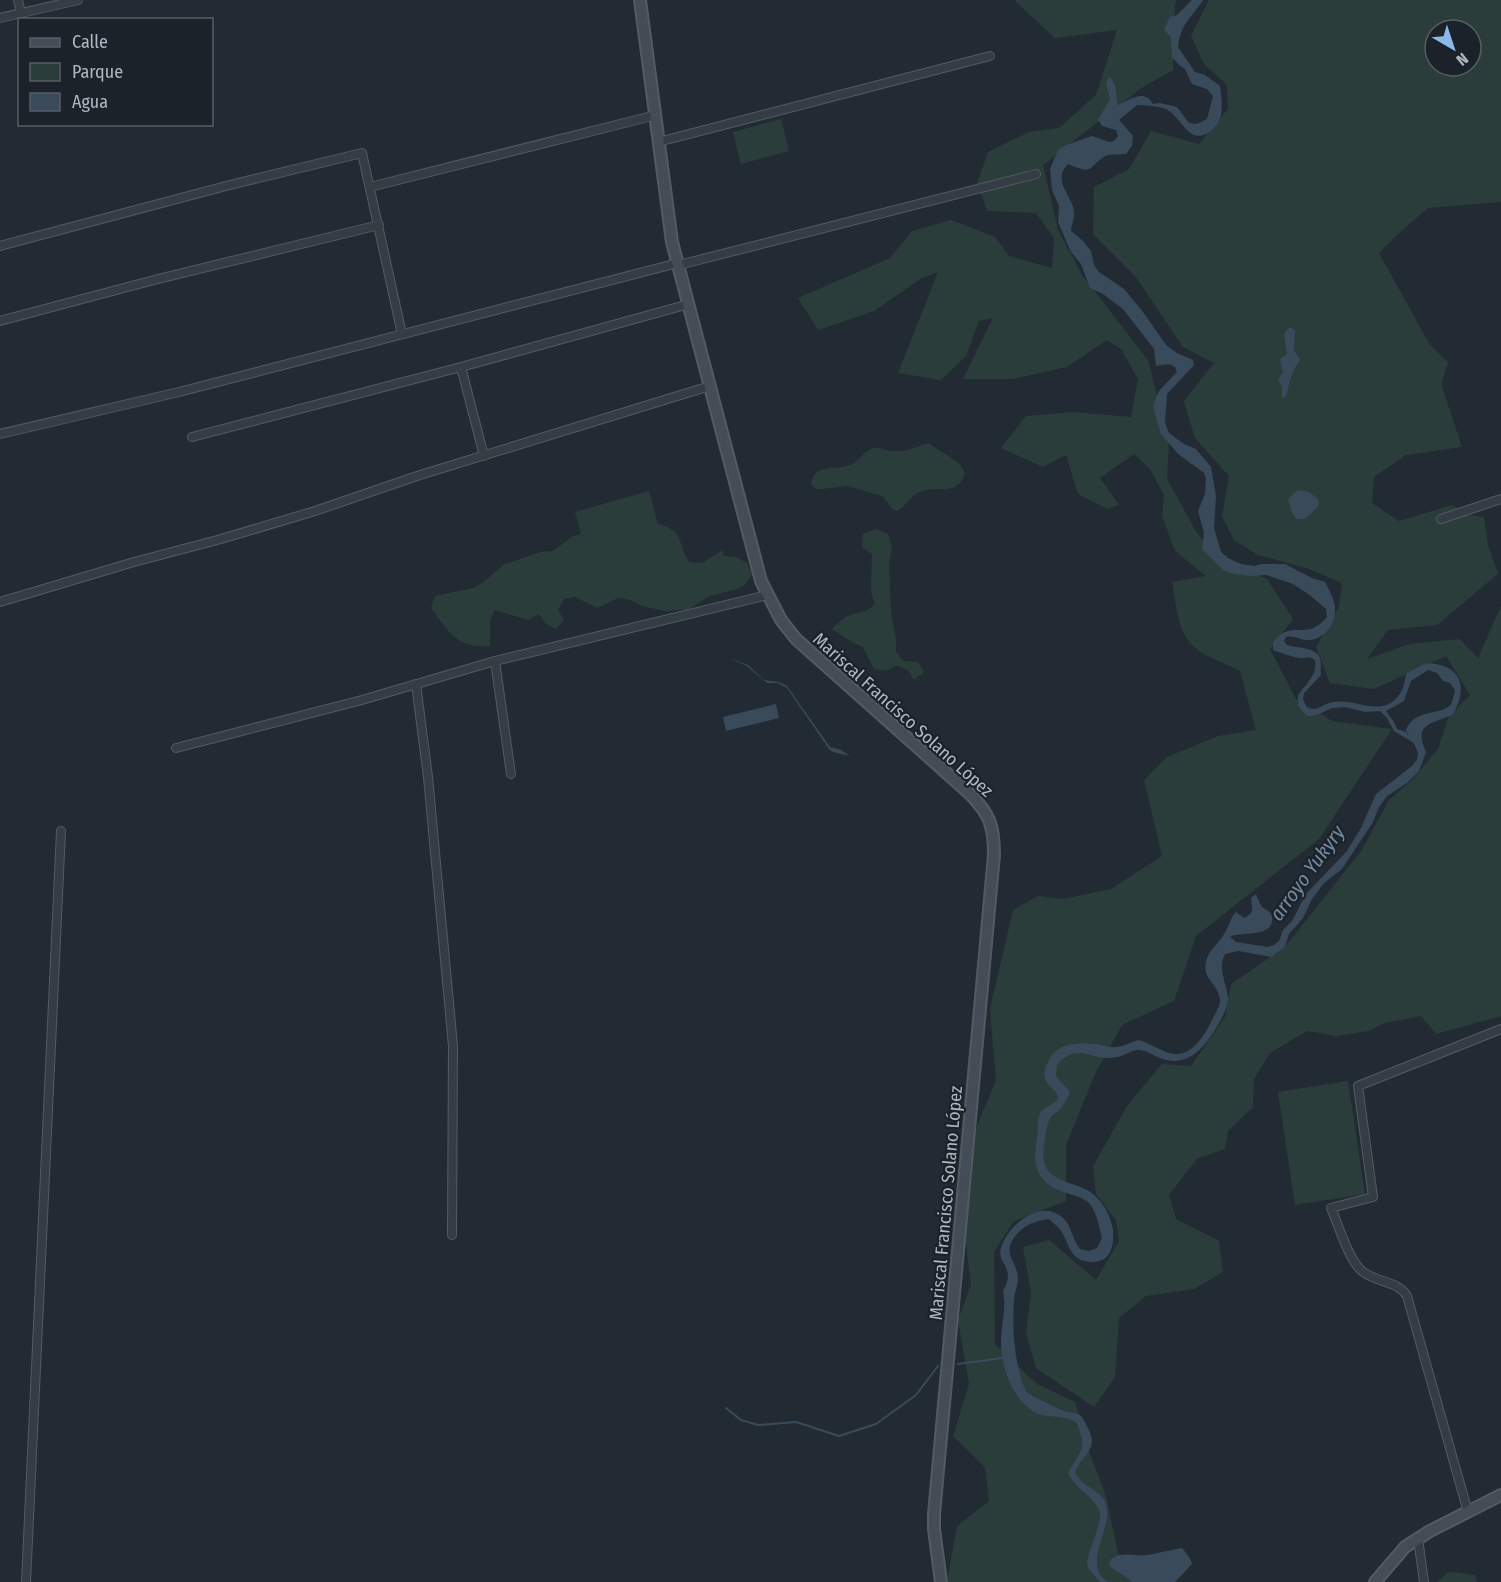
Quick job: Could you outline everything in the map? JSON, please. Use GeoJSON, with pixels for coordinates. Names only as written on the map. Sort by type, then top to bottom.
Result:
{"type":"FeatureCollection","features":[{"type":"Feature","properties":{"kind":"main road","name":"Mariscal Francisco Solano López"},"geometry":{"type":"LineString","coordinates":[[640,0],[668,215],[688,304],[756,561],[768,595],[781,620],[796,639],[969,793],[982,807],[993,828],[994,855],[934,1514],[941,1582]]}},
{"type":"Feature","properties":{"kind":"main road"},"geometry":{"type":"LineString","coordinates":[[1375,1582],[1405,1546],[1501,1495]]}},
{"type":"Feature","properties":{"kind":"street"},"geometry":{"type":"LineString","coordinates":[[18,0],[21,13]]}},
{"type":"Feature","properties":{"kind":"street"},"geometry":{"type":"LineString","coordinates":[[0,18],[78,0]]}},
{"type":"Feature","properties":{"kind":"street"},"geometry":{"type":"LineString","coordinates":[[658,142],[990,56]]}},
{"type":"Feature","properties":{"kind":"street"},"geometry":{"type":"LineString","coordinates":[[370,187],[656,116]]}},
{"type":"Feature","properties":{"kind":"street"},"geometry":{"type":"LineString","coordinates":[[0,246],[226,186],[362,153],[402,334]]}},
{"type":"Feature","properties":{"kind":"street"},"geometry":{"type":"LineString","coordinates":[[0,434],[179,392],[1036,174]]}},
{"type":"Feature","properties":{"kind":"street"},"geometry":{"type":"LineString","coordinates":[[0,321],[154,280],[379,225]]}},
{"type":"Feature","properties":{"kind":"street"},"geometry":{"type":"LineString","coordinates":[[192,437],[461,367],[688,304]]}},
{"type":"Feature","properties":{"kind":"street"},"geometry":{"type":"LineString","coordinates":[[461,367],[484,456]]}},
{"type":"Feature","properties":{"kind":"street"},"geometry":{"type":"LineString","coordinates":[[0,602],[315,511],[420,475],[710,386]]}},
{"type":"Feature","properties":{"kind":"street"},"geometry":{"type":"LineString","coordinates":[[1441,519],[1501,499]]}},
{"type":"Feature","properties":{"kind":"street"},"geometry":{"type":"LineString","coordinates":[[176,748],[495,661],[768,595]]}},
{"type":"Feature","properties":{"kind":"street"},"geometry":{"type":"LineString","coordinates":[[495,661],[511,774]]}},
{"type":"Feature","properties":{"kind":"street"},"geometry":{"type":"LineString","coordinates":[[416,684],[428,777],[453,1046],[452,1235]]}},
{"type":"Feature","properties":{"kind":"street"},"geometry":{"type":"LineString","coordinates":[[26,1582],[61,831]]}},
{"type":"Feature","properties":{"kind":"street"},"geometry":{"type":"LineString","coordinates":[[1468,1512],[1407,1296],[1400,1288],[1372,1277],[1357,1266],[1331,1208],[1373,1197],[1358,1086],[1501,1029]]}},
{"type":"Feature","properties":{"kind":"street"},"geometry":{"type":"LineString","coordinates":[[1418,1538],[1424,1582]]}},
{"type":"Feature","properties":{"kind":"green space"},"geometry":{"type":"Polygon","coordinates":[[[1016,0],[1177,0],[1173,70],[1140,89],[1043,165],[1058,230],[1082,275],[1148,360],[1169,442],[1167,479],[1197,533],[1217,557],[1267,579],[1293,619],[1270,649],[1296,699],[1332,721],[1392,729],[1319,839],[1196,936],[1174,1001],[1122,1025],[1095,1074],[1066,1145],[1066,1201],[1014,1221],[994,1252],[995,1344],[1037,1384],[1075,1402],[1087,1446],[1106,1496],[1118,1553],[1142,1582],[947,1582],[957,1526],[989,1501],[985,1467],[953,1436],[969,1384],[958,1320],[971,1285],[961,1201],[970,1143],[996,1080],[990,1009],[1013,910],[1038,896],[1063,899],[1111,889],[1162,856],[1144,780],[1167,757],[1218,736],[1256,730],[1240,671],[1198,650],[1184,632],[1178,616],[1172,582],[1206,576],[1175,551],[1162,516],[1164,495],[1150,469],[1134,454],[1100,478],[1119,505],[1107,509],[1078,494],[1066,455],[1043,467],[1001,448],[1026,416],[1073,412],[1131,417],[1138,379],[1121,349],[1107,340],[1067,367],[1013,379],[963,379],[993,318],[979,321],[966,356],[941,380],[898,373],[938,272],[922,278],[874,311],[818,330],[798,298],[890,258],[912,231],[951,220],[995,237],[1009,256],[1052,268],[1054,238],[1036,213],[987,211],[977,183],[988,152],[1029,132],[1059,128],[1096,95],[1117,30],[1055,38],[1016,0]]]}},
{"type":"Feature","properties":{"kind":"green space"},"geometry":{"type":"Polygon","coordinates":[[[1209,0],[1501,0],[1501,202],[1428,208],[1379,253],[1430,345],[1448,362],[1441,384],[1462,447],[1406,455],[1374,477],[1372,503],[1399,521],[1452,505],[1471,515],[1484,517],[1488,545],[1498,574],[1437,625],[1388,630],[1367,659],[1409,644],[1460,639],[1478,658],[1501,606],[1501,1016],[1436,1034],[1421,1016],[1384,1023],[1369,1031],[1337,1036],[1307,1031],[1270,1053],[1254,1079],[1253,1107],[1228,1131],[1225,1149],[1197,1159],[1169,1195],[1176,1219],[1219,1241],[1223,1272],[1194,1289],[1146,1296],[1119,1318],[1115,1377],[1094,1407],[1036,1368],[1026,1333],[1031,1292],[1023,1247],[1049,1240],[1096,1280],[1119,1241],[1116,1220],[1096,1194],[1093,1166],[1127,1106],[1162,1064],[1191,1066],[1225,1017],[1231,984],[1285,947],[1362,850],[1389,800],[1412,780],[1438,749],[1449,716],[1470,695],[1446,656],[1374,689],[1330,683],[1316,647],[1339,607],[1342,583],[1309,569],[1258,555],[1234,540],[1222,516],[1229,476],[1195,438],[1184,401],[1214,363],[1183,347],[1136,277],[1093,234],[1094,187],[1129,169],[1151,131],[1199,144],[1228,109],[1227,85],[1204,64],[1191,36],[1209,0]]]}},
{"type":"Feature","properties":{"kind":"green space"},"geometry":{"type":"Polygon","coordinates":[[[781,119],[789,151],[741,164],[733,132],[781,119]]]}},
{"type":"Feature","properties":{"kind":"green space"},"geometry":{"type":"Polygon","coordinates":[[[928,443],[959,463],[965,473],[957,486],[925,490],[912,497],[896,511],[891,508],[884,497],[878,495],[848,486],[816,489],[811,484],[817,472],[852,464],[871,449],[903,451],[928,443]]]}},
{"type":"Feature","properties":{"kind":"green space"},"geometry":{"type":"Polygon","coordinates":[[[649,491],[658,524],[677,534],[689,562],[702,563],[723,550],[723,556],[736,557],[747,563],[752,575],[745,585],[710,596],[689,609],[665,611],[618,598],[597,608],[575,597],[564,599],[558,610],[564,620],[556,629],[546,624],[539,614],[529,620],[494,610],[490,622],[490,646],[478,646],[461,641],[449,632],[431,608],[435,596],[473,588],[484,582],[503,565],[541,552],[553,551],[573,536],[581,534],[575,512],[649,491]]]}},
{"type":"Feature","properties":{"kind":"green space"},"geometry":{"type":"Polygon","coordinates":[[[876,529],[888,534],[892,546],[889,564],[891,613],[896,652],[904,661],[918,662],[924,672],[914,680],[908,670],[897,665],[886,671],[874,669],[863,647],[832,629],[847,617],[867,610],[875,604],[871,592],[872,554],[862,547],[863,534],[876,529]]]}},
{"type":"Feature","properties":{"kind":"green space"},"geometry":{"type":"Polygon","coordinates":[[[1348,1081],[1365,1194],[1295,1205],[1278,1092],[1348,1081]]]}},
{"type":"Feature","properties":{"kind":"green space"},"geometry":{"type":"Polygon","coordinates":[[[1447,1573],[1475,1575],[1477,1582],[1437,1582],[1447,1573]]]}},
{"type":"Feature","properties":{"kind":"water"},"geometry":{"type":"Polygon","coordinates":[[[1192,0],[1203,0],[1184,27],[1178,47],[1195,72],[1205,75],[1220,86],[1222,108],[1217,125],[1204,135],[1194,135],[1166,109],[1137,105],[1119,120],[1133,136],[1132,146],[1126,154],[1107,155],[1087,170],[1068,164],[1063,171],[1062,183],[1074,212],[1071,231],[1091,251],[1094,265],[1099,272],[1124,289],[1166,345],[1193,360],[1194,365],[1167,394],[1165,423],[1169,433],[1184,444],[1196,449],[1211,467],[1216,496],[1214,528],[1221,552],[1241,564],[1254,566],[1285,564],[1325,582],[1330,592],[1335,615],[1328,630],[1315,639],[1286,637],[1284,641],[1287,645],[1313,651],[1320,658],[1321,675],[1304,693],[1303,699],[1307,708],[1314,709],[1333,702],[1371,706],[1388,704],[1402,690],[1407,673],[1429,663],[1443,666],[1456,674],[1461,693],[1453,714],[1423,729],[1422,742],[1426,752],[1419,771],[1407,783],[1387,796],[1342,869],[1324,883],[1312,899],[1303,918],[1289,934],[1285,947],[1271,957],[1238,951],[1225,954],[1222,965],[1227,1005],[1218,1025],[1195,1054],[1179,1061],[1170,1061],[1139,1050],[1108,1058],[1079,1053],[1072,1054],[1057,1065],[1056,1076],[1070,1092],[1062,1107],[1049,1120],[1045,1138],[1044,1162],[1046,1168],[1055,1177],[1085,1189],[1100,1201],[1112,1223],[1113,1241],[1111,1250],[1104,1259],[1083,1261],[1070,1250],[1063,1233],[1049,1219],[1037,1221],[1022,1229],[1014,1237],[1010,1247],[1018,1278],[1013,1312],[1014,1335],[1016,1358],[1026,1392],[1061,1410],[1080,1415],[1091,1435],[1089,1451],[1075,1472],[1078,1478],[1102,1497],[1107,1509],[1097,1567],[1108,1582],[1100,1582],[1088,1568],[1087,1562],[1099,1523],[1099,1511],[1068,1473],[1082,1449],[1082,1439],[1077,1423],[1066,1418],[1038,1414],[1025,1405],[1013,1389],[1005,1371],[1001,1352],[1003,1291],[1008,1276],[1000,1253],[1010,1231],[1026,1217],[1044,1211],[1053,1212],[1065,1220],[1080,1249],[1089,1251],[1097,1248],[1102,1238],[1096,1215],[1089,1203],[1080,1197],[1054,1188],[1041,1177],[1038,1171],[1035,1156],[1039,1115],[1057,1101],[1058,1096],[1046,1081],[1044,1074],[1046,1067],[1057,1050],[1074,1044],[1088,1043],[1117,1047],[1139,1040],[1176,1054],[1194,1047],[1207,1030],[1220,999],[1206,973],[1207,958],[1223,936],[1233,915],[1236,912],[1244,918],[1250,914],[1251,898],[1256,894],[1262,907],[1272,917],[1268,929],[1230,937],[1236,942],[1268,947],[1279,941],[1283,930],[1292,921],[1306,894],[1347,851],[1361,828],[1376,794],[1412,766],[1417,760],[1418,753],[1414,743],[1394,731],[1380,711],[1365,712],[1345,707],[1332,708],[1317,715],[1307,716],[1298,706],[1298,696],[1315,671],[1315,660],[1294,657],[1273,650],[1273,643],[1286,632],[1305,630],[1319,625],[1327,617],[1326,609],[1293,584],[1266,575],[1250,576],[1229,573],[1202,549],[1204,533],[1198,511],[1205,494],[1204,473],[1178,454],[1161,434],[1153,405],[1159,391],[1177,372],[1175,367],[1169,364],[1156,366],[1154,349],[1123,309],[1103,294],[1090,288],[1081,264],[1071,252],[1058,222],[1059,206],[1052,190],[1050,169],[1058,150],[1092,136],[1109,142],[1114,141],[1118,136],[1116,130],[1102,126],[1098,120],[1110,99],[1106,84],[1109,77],[1115,86],[1118,105],[1141,96],[1149,99],[1153,104],[1160,103],[1177,107],[1189,123],[1197,124],[1207,119],[1213,96],[1207,89],[1192,84],[1185,69],[1172,57],[1171,37],[1164,30],[1170,17],[1177,15],[1192,0]],[[1428,670],[1411,681],[1404,701],[1386,711],[1397,729],[1406,732],[1409,737],[1406,730],[1415,718],[1447,708],[1452,703],[1455,690],[1437,673],[1428,670]]]}},
{"type":"Feature","properties":{"kind":"water"},"geometry":{"type":"Polygon","coordinates":[[[1289,327],[1295,330],[1294,350],[1300,360],[1292,374],[1287,395],[1282,398],[1282,386],[1278,380],[1283,372],[1280,359],[1287,354],[1284,334],[1289,327]]]}},
{"type":"Feature","properties":{"kind":"water"},"geometry":{"type":"Polygon","coordinates":[[[1298,490],[1309,492],[1319,500],[1318,507],[1305,519],[1295,517],[1288,499],[1298,490]]]}},
{"type":"Feature","properties":{"kind":"water"},"geometry":{"type":"Polygon","coordinates":[[[728,658],[748,665],[764,680],[779,682],[787,686],[830,747],[850,756],[829,749],[787,688],[778,683],[767,683],[747,666],[728,658]]]}},
{"type":"Feature","properties":{"kind":"water"},"geometry":{"type":"Polygon","coordinates":[[[776,704],[779,718],[726,731],[723,717],[776,704]]]}},
{"type":"Feature","properties":{"kind":"water"},"geometry":{"type":"Polygon","coordinates":[[[1182,1548],[1192,1564],[1175,1582],[1132,1582],[1109,1566],[1110,1560],[1119,1555],[1148,1555],[1182,1548]]]}},
{"type":"Feature","properties":{"kind":"waterway"},"geometry":{"type":"LineString","coordinates":[[958,1364],[1003,1358]]}},
{"type":"Feature","properties":{"kind":"waterway"},"geometry":{"type":"LineString","coordinates":[[726,1408],[741,1420],[758,1425],[796,1422],[839,1436],[876,1424],[916,1395],[938,1366]]}},
{"type":"Feature","properties":{"kind":"water label","name":"arroyo Yukyry"},"geometry":{"type":"Point","coordinates":[1307,873]}}]}
